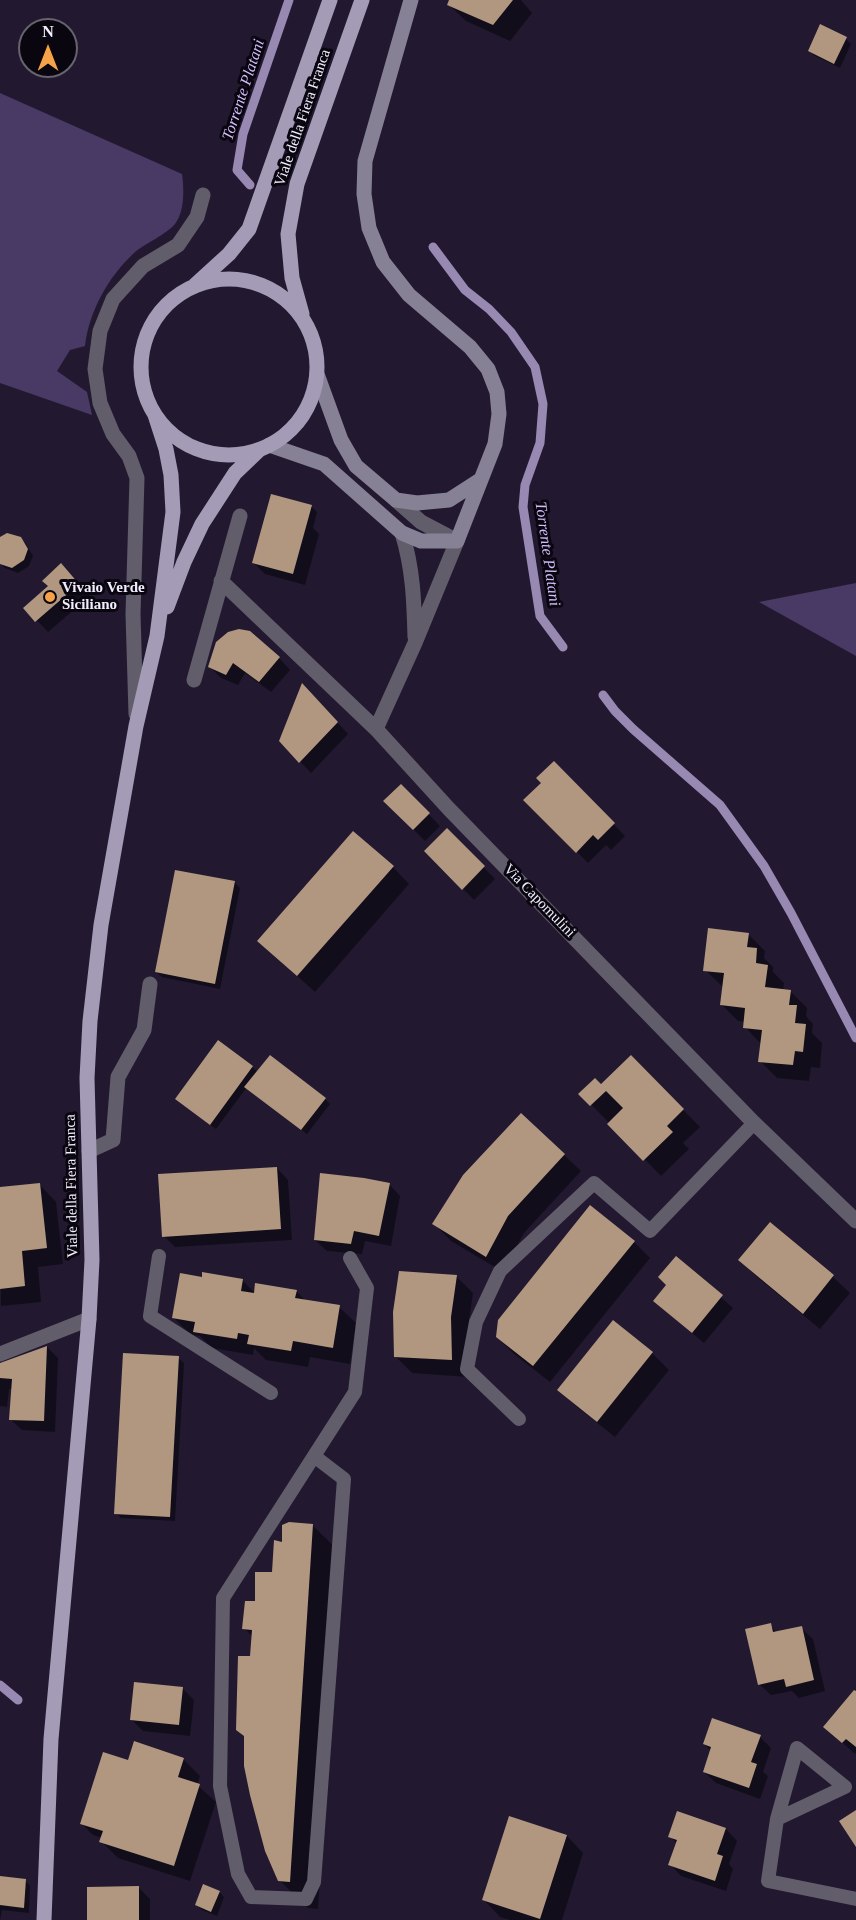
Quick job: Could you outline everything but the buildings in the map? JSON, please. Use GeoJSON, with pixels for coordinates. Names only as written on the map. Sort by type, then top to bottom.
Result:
{"type":"FeatureCollection","features":[{"type":"Feature","properties":{"kind":"main road","name":"Viale della Fiera Franca"},"geometry":{"type":"LineString","coordinates":[[190,289],[229,254],[249,229],[330,0]]}},
{"type":"Feature","properties":{"kind":"main road","name":"Viale della Fiera Franca"},"geometry":{"type":"LineString","coordinates":[[303,320],[292,278],[288,234],[297,184],[362,0]]}},
{"type":"Feature","properties":{"kind":"main road"},"geometry":{"type":"LineString","coordinates":[[155,415],[176,436],[211,453],[231,454],[265,447],[324,464],[402,533],[421,541],[457,541],[495,444],[499,414],[497,392],[488,369],[470,346],[409,295],[383,262],[369,228],[363,194],[366,161],[411,0]]}},
{"type":"Feature","properties":{"kind":"main road"},"geometry":{"type":"LineString","coordinates":[[157,636],[173,512],[168,458],[142,378],[142,358],[146,340],[154,322],[173,299],[190,289],[218,280],[238,280],[257,284],[283,298],[303,320],[315,346],[317,374],[341,440],[356,466],[396,500],[417,503],[449,500],[480,480]]}},
{"type":"Feature","properties":{"kind":"main road"},"geometry":{"type":"LineString","coordinates":[[157,636],[184,562],[202,524],[235,473],[265,447],[286,434],[299,420],[310,403],[317,374]]}},
{"type":"Feature","properties":{"kind":"main road","name":"Viale della Fiera Franca"},"geometry":{"type":"LineString","coordinates":[[44,1918],[51,1739],[89,1319],[92,1260],[87,1077],[90,1021],[101,925],[136,726],[157,636]]}},
{"type":"Feature","properties":{"kind":"street"},"geometry":{"type":"LineString","coordinates":[[136,726],[133,614],[137,478],[129,456],[113,434],[100,403],[95,369],[100,331],[113,299],[144,266],[178,245],[196,217],[203,195]]}},
{"type":"Feature","properties":{"kind":"street"},"geometry":{"type":"LineString","coordinates":[[376,729],[457,541],[420,522],[396,500]]}},
{"type":"Feature","properties":{"kind":"street"},"geometry":{"type":"LineString","coordinates":[[194,680],[240,516]]}},
{"type":"Feature","properties":{"kind":"street"},"geometry":{"type":"LineString","coordinates":[[402,533],[409,555],[414,592],[415,643]]}},
{"type":"Feature","properties":{"kind":"street","name":"Via Capomulini"},"geometry":{"type":"LineString","coordinates":[[221,581],[376,729],[449,808],[754,1123],[856,1221]]}},
{"type":"Feature","properties":{"kind":"street"},"geometry":{"type":"LineString","coordinates":[[89,1151],[113,1140],[118,1077],[144,1030],[150,984]]}},
{"type":"Feature","properties":{"kind":"street"},"geometry":{"type":"LineString","coordinates":[[0,1354],[89,1319]]}},
{"type":"Feature","properties":{"kind":"lane"},"geometry":{"type":"LineString","coordinates":[[519,1419],[467,1369],[476,1322],[500,1271],[594,1184],[650,1231],[754,1123]]}},
{"type":"Feature","properties":{"kind":"lane"},"geometry":{"type":"LineString","coordinates":[[159,1256],[150,1316],[271,1393]]}},
{"type":"Feature","properties":{"kind":"lane"},"geometry":{"type":"LineString","coordinates":[[314,1456],[344,1479],[314,1882],[306,1899],[251,1897],[238,1874],[220,1786],[223,1598],[355,1392],[367,1288],[350,1258]]}},
{"type":"Feature","properties":{"kind":"lane"},"geometry":{"type":"LineString","coordinates":[[777,1819],[845,1787],[797,1748],[777,1819],[768,1881],[856,1899]]}},
{"type":"Feature","properties":{"kind":"shaded area"},"geometry":{"type":"Polygon","coordinates":[[[0,93],[182,174],[182,206],[175,224],[134,253],[116,273],[95,308],[85,346],[70,350],[57,371],[87,392],[92,415],[0,383],[0,93]]]}},
{"type":"Feature","properties":{"kind":"shaded area"},"geometry":{"type":"Polygon","coordinates":[[[856,583],[856,656],[759,602],[856,583]]]}},
{"type":"Feature","properties":{"kind":"waterway","name":"Torrente Platani"},"geometry":{"type":"LineString","coordinates":[[250,185],[237,170],[243,134],[289,0]]}},
{"type":"Feature","properties":{"kind":"waterway","name":"Torrente Platani"},"geometry":{"type":"LineString","coordinates":[[433,247],[465,290],[489,309],[511,332],[535,367],[543,404],[540,443],[525,485],[523,507],[540,616],[563,647]]}},
{"type":"Feature","properties":{"kind":"waterway","name":"Torrente Platani"},"geometry":{"type":"LineString","coordinates":[[603,695],[633,729],[720,805],[764,866],[856,1038]]}},
{"type":"Feature","properties":{"kind":"waterway"},"geometry":{"type":"LineString","coordinates":[[0,1685],[18,1700]]}},
{"type":"Feature","properties":{"kind":"place","name":"Vivaio Verde Siciliano"},"geometry":{"type":"Point","coordinates":[50,597]}}]}
